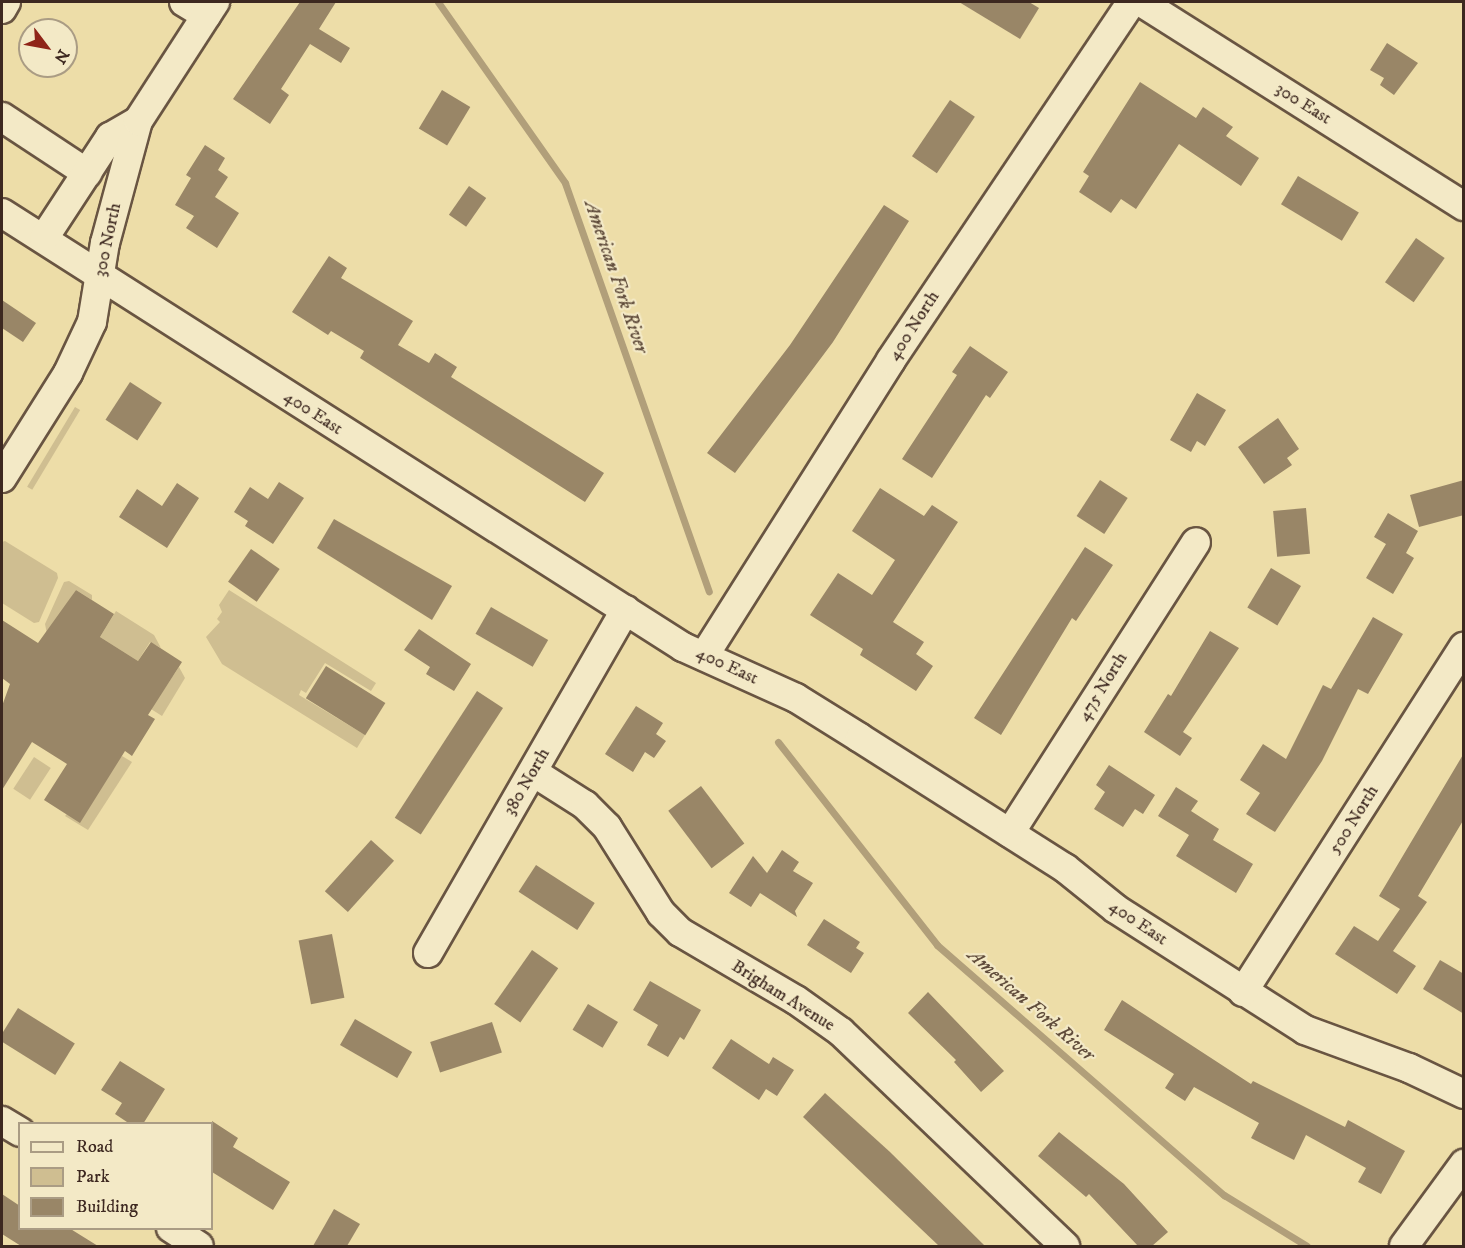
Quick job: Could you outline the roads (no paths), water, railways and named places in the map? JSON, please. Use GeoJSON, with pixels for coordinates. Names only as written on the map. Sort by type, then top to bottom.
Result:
{"type":"FeatureCollection","features":[{"type":"Feature","properties":{"kind":"street"},"geometry":{"type":"LineString","coordinates":[[2,9],[6,2]]}},
{"type":"Feature","properties":{"kind":"street","name":"400 North"},"geometry":{"type":"LineString","coordinates":[[705,656],[891,360],[1132,2]]}},
{"type":"Feature","properties":{"kind":"street","name":"300 East"},"geometry":{"type":"LineString","coordinates":[[1142,2],[1464,206]]}},
{"type":"Feature","properties":{"kind":"street","name":"300 North"},"geometry":{"type":"LineString","coordinates":[[2,478],[82,348],[92,322],[99,274],[138,121],[202,6]]}},
{"type":"Feature","properties":{"kind":"street"},"geometry":{"type":"LineString","coordinates":[[2,117],[87,172]]}},
{"type":"Feature","properties":{"kind":"street"},"geometry":{"type":"LineString","coordinates":[[44,238],[110,137],[138,121]]}},
{"type":"Feature","properties":{"kind":"street","name":"400 East"},"geometry":{"type":"LineString","coordinates":[[2,213],[625,610],[705,656],[796,698],[1065,868],[1116,909],[1305,1030],[1409,1068],[1464,1094]]}},
{"type":"Feature","properties":{"kind":"street","name":"475 North"},"geometry":{"type":"LineString","coordinates":[[1010,833],[1196,542]]}},
{"type":"Feature","properties":{"kind":"street","name":"380 North"},"geometry":{"type":"LineString","coordinates":[[428,953],[625,610]]}},
{"type":"Feature","properties":{"kind":"street","name":"500 North"},"geometry":{"type":"LineString","coordinates":[[1243,992],[1464,647]]}},
{"type":"Feature","properties":{"kind":"street","name":"Brigham Avenue"},"geometry":{"type":"LineString","coordinates":[[533,772],[585,804],[607,827],[661,913],[680,932],[796,1000],[841,1032],[1065,1246]]}},
{"type":"Feature","properties":{"kind":"street"},"geometry":{"type":"LineString","coordinates":[[2,1120],[18,1131]]}},
{"type":"Feature","properties":{"kind":"street"},"geometry":{"type":"LineString","coordinates":[[1404,1246],[1464,1164]]}},
{"type":"Feature","properties":{"kind":"waterway","name":"American Fork River"},"geometry":{"type":"LineString","coordinates":[[438,2],[565,183],[709,591]]}},
{"type":"Feature","properties":{"kind":"waterway","name":"American Fork River"},"geometry":{"type":"LineString","coordinates":[[778,742],[937,945],[1224,1195],[1307,1246]]}}]}
